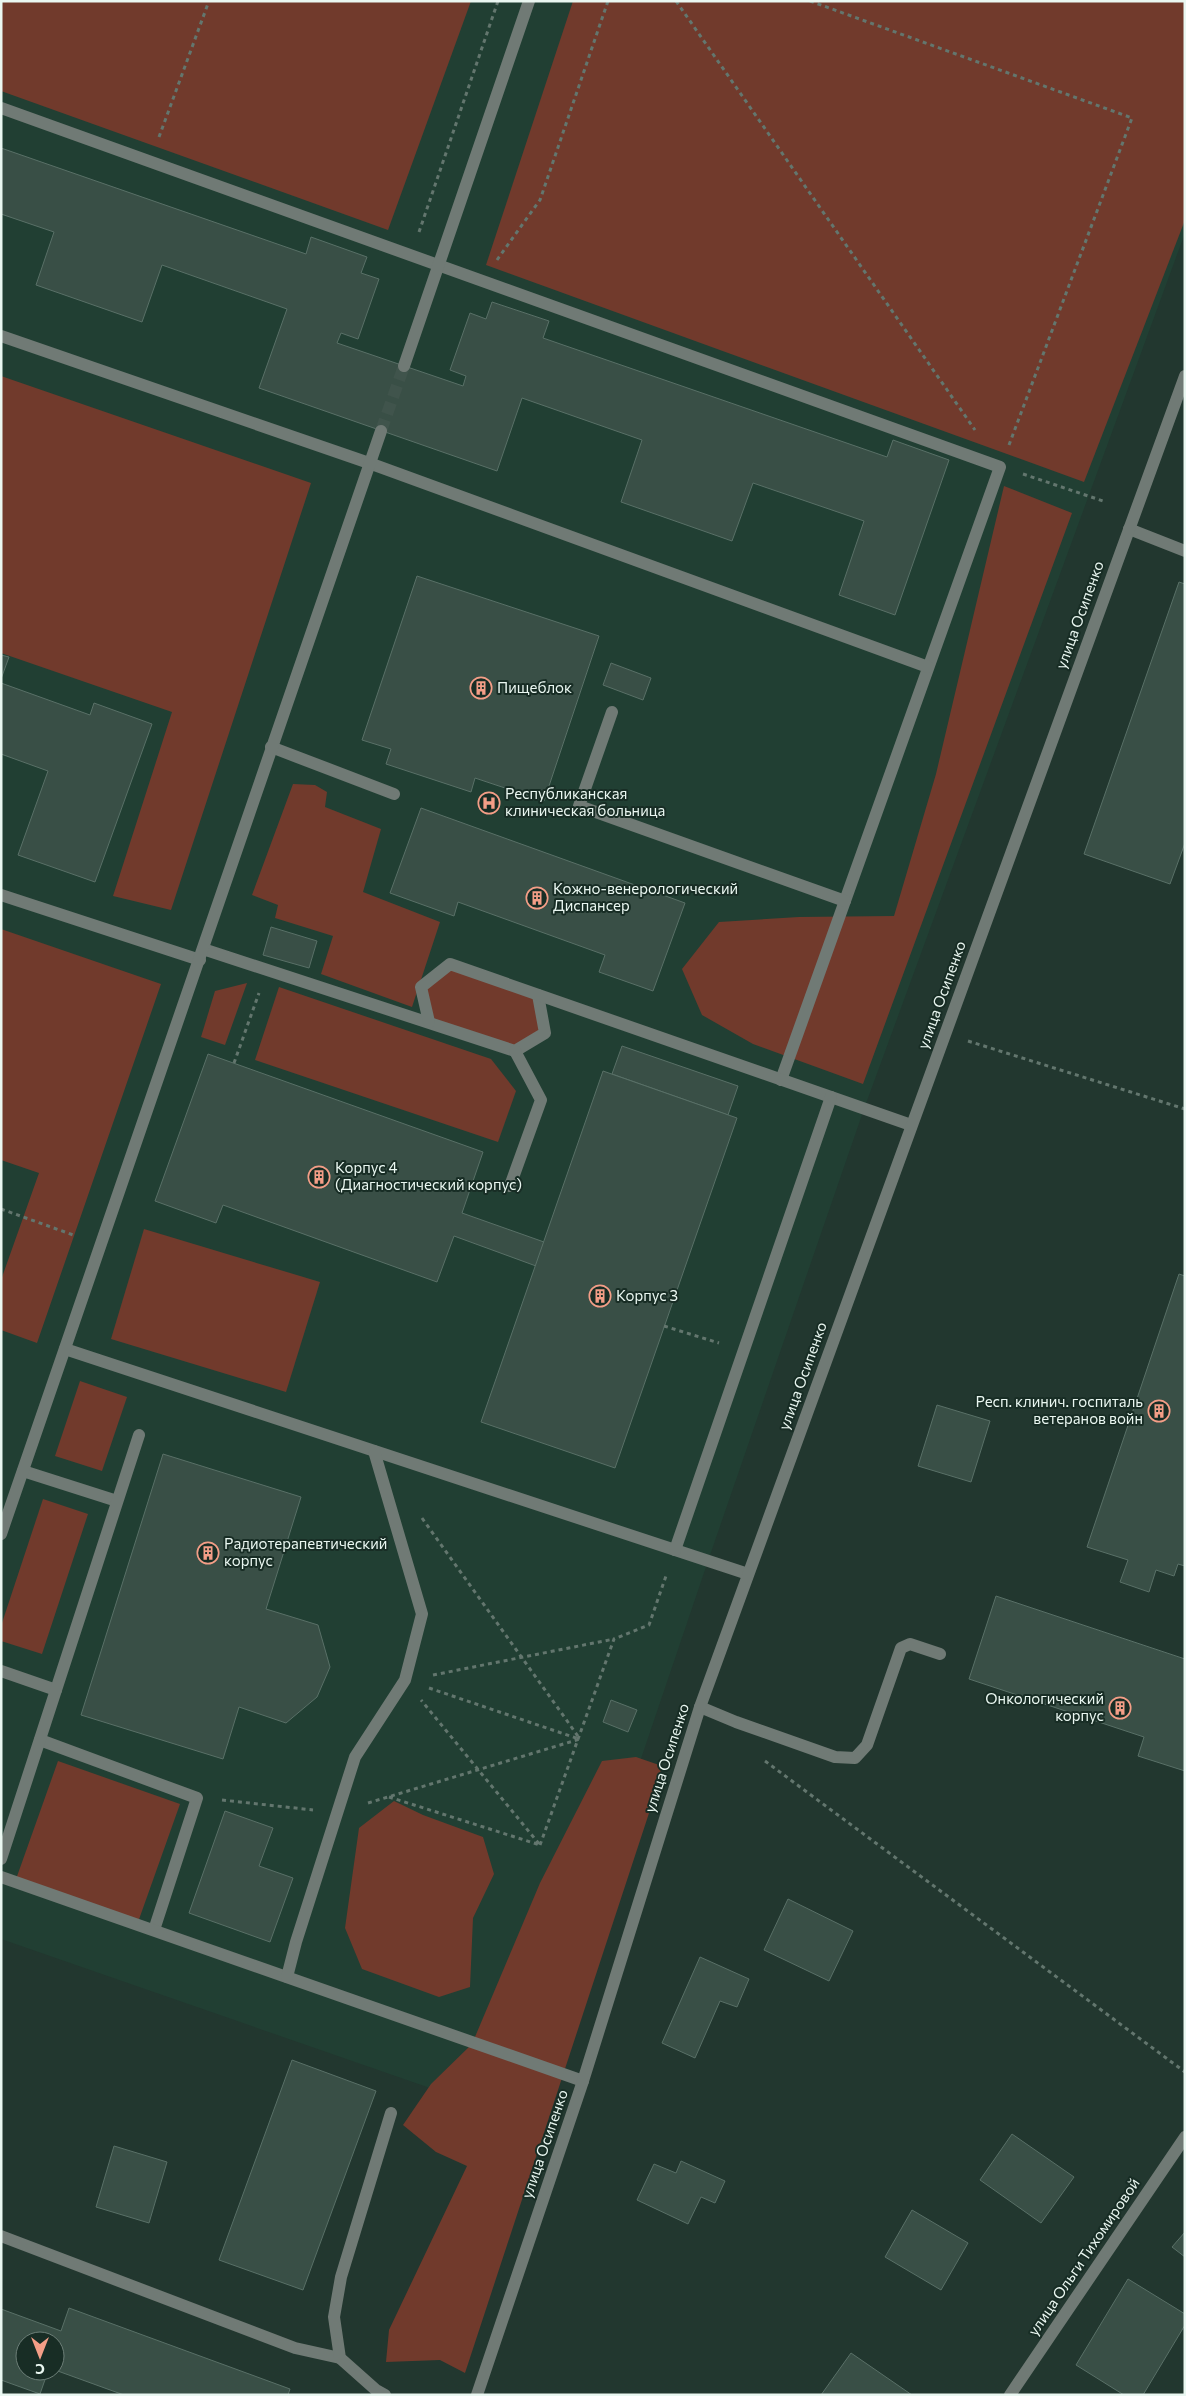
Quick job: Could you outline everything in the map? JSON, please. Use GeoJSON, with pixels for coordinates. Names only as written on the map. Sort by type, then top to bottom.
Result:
{"type":"FeatureCollection","features":[{"type":"Feature","properties":{"kind":"street"},"geometry":{"type":"LineString","coordinates":[[404,366],[528,1]]}},
{"type":"Feature","properties":{"kind":"street"},"geometry":{"type":"LineString","coordinates":[[1,108],[1000,466],[781,1080]]}},
{"type":"Feature","properties":{"kind":"street"},"geometry":{"type":"LineString","coordinates":[[1,336],[369,464],[928,666]]}},
{"type":"Feature","properties":{"kind":"street","name":"улица Осипенко"},"geometry":{"type":"LineString","coordinates":[[477,2395],[583,2081],[700,1707],[1185,376]]}},
{"type":"Feature","properties":{"kind":"street"},"geometry":{"type":"LineString","coordinates":[[1,1534],[381,431]]}},
{"type":"Feature","properties":{"kind":"street"},"geometry":{"type":"LineString","coordinates":[[1129,529],[1185,551]]}},
{"type":"Feature","properties":{"kind":"street"},"geometry":{"type":"LineString","coordinates":[[612,712],[579,806],[845,900]]}},
{"type":"Feature","properties":{"kind":"street"},"geometry":{"type":"LineString","coordinates":[[271,747],[394,794]]}},
{"type":"Feature","properties":{"kind":"street"},"geometry":{"type":"LineString","coordinates":[[1,895],[202,955],[267,969],[514,1051],[541,1100],[510,1186]]}},
{"type":"Feature","properties":{"kind":"street"},"geometry":{"type":"LineString","coordinates":[[429,1022],[421,988],[450,964],[911,1126]]}},
{"type":"Feature","properties":{"kind":"street"},"geometry":{"type":"LineString","coordinates":[[514,1051],[545,1033],[538,995]]}},
{"type":"Feature","properties":{"kind":"street"},"geometry":{"type":"LineString","coordinates":[[675,1550],[831,1098]]}},
{"type":"Feature","properties":{"kind":"street"},"geometry":{"type":"LineString","coordinates":[[65,1348],[748,1574]]}},
{"type":"Feature","properties":{"kind":"street"},"geometry":{"type":"LineString","coordinates":[[1,1859],[139,1435]]}},
{"type":"Feature","properties":{"kind":"street"},"geometry":{"type":"LineString","coordinates":[[287,1977],[296,1942],[355,1757],[405,1680],[422,1614],[374,1451]]}},
{"type":"Feature","properties":{"kind":"street"},"geometry":{"type":"LineString","coordinates":[[23,1471],[117,1501]]}},
{"type":"Feature","properties":{"kind":"street"},"geometry":{"type":"LineString","coordinates":[[700,1707],[736,1722],[835,1757],[855,1758],[867,1746],[901,1648],[910,1644],[940,1654]]}},
{"type":"Feature","properties":{"kind":"street"},"geometry":{"type":"LineString","coordinates":[[1,1671],[56,1690]]}},
{"type":"Feature","properties":{"kind":"street"},"geometry":{"type":"LineString","coordinates":[[40,1740],[197,1798],[154,1930]]}},
{"type":"Feature","properties":{"kind":"street"},"geometry":{"type":"LineString","coordinates":[[1,1877],[583,2081]]}},
{"type":"Feature","properties":{"kind":"street"},"geometry":{"type":"LineString","coordinates":[[340,2358],[334,2317],[341,2277],[391,2113]]}},
{"type":"Feature","properties":{"kind":"street","name":"улица Ольги Тихомировой"},"geometry":{"type":"LineString","coordinates":[[1010,2395],[1185,2137]]}},
{"type":"Feature","properties":{"kind":"street"},"geometry":{"type":"LineString","coordinates":[[1,2236],[295,2348],[340,2358],[376,2390],[386,2395]]}},
{"type":"Feature","properties":{"kind":"path"},"geometry":{"type":"LineString","coordinates":[[150,161],[209,1]]}},
{"type":"Feature","properties":{"kind":"path"},"geometry":{"type":"LineString","coordinates":[[412,255],[498,1]]}},
{"type":"Feature","properties":{"kind":"path"},"geometry":{"type":"LineString","coordinates":[[482,280],[540,200],[608,1]]}},
{"type":"Feature","properties":{"kind":"path"},"geometry":{"type":"LineString","coordinates":[[676,1],[1000,466],[1106,502]]}},
{"type":"Feature","properties":{"kind":"path"},"geometry":{"type":"LineString","coordinates":[[810,1],[1132,118],[1000,466]]}},
{"type":"Feature","properties":{"kind":"path"},"geometry":{"type":"LineString","coordinates":[[234,1064],[267,969]]}},
{"type":"Feature","properties":{"kind":"path"},"geometry":{"type":"LineString","coordinates":[[946,1035],[1185,1109]]}},
{"type":"Feature","properties":{"kind":"path"},"geometry":{"type":"LineString","coordinates":[[1,1209],[101,1245]]}},
{"type":"Feature","properties":{"kind":"path"},"geometry":{"type":"LineString","coordinates":[[664,1326],[744,1351]]}},
{"type":"Feature","properties":{"kind":"path"},"geometry":{"type":"LineString","coordinates":[[420,1515],[580,1739]]}},
{"type":"Feature","properties":{"kind":"path"},"geometry":{"type":"LineString","coordinates":[[405,1680],[614,1639],[650,1625],[675,1550]]}},
{"type":"Feature","properties":{"kind":"path"},"geometry":{"type":"LineString","coordinates":[[540,1845],[580,1739],[614,1639]]}},
{"type":"Feature","properties":{"kind":"path"},"geometry":{"type":"LineString","coordinates":[[405,1680],[580,1739]]}},
{"type":"Feature","properties":{"kind":"path"},"geometry":{"type":"LineString","coordinates":[[405,1680],[540,1845]]}},
{"type":"Feature","properties":{"kind":"path"},"geometry":{"type":"LineString","coordinates":[[197,1798],[337,1812],[580,1739]]}},
{"type":"Feature","properties":{"kind":"path"},"geometry":{"type":"LineString","coordinates":[[763,1760],[1185,2072]]}},
{"type":"Feature","properties":{"kind":"path"},"geometry":{"type":"LineString","coordinates":[[388,1796],[540,1845]]}},
{"type":"Feature","properties":{"kind":"shaded area","name":"Республиканская клиническая больница"},"geometry":{"type":"Polygon","coordinates":[[[1,1],[1185,1],[1185,233],[864,1109],[708,1561],[519,2119],[1,1939],[1,1]]]}},
{"type":"Feature","properties":{"kind":"shaded area"},"geometry":{"type":"Polygon","coordinates":[[[1,1],[471,1],[388,230],[1,91],[1,1]]]}},
{"type":"Feature","properties":{"kind":"shaded area"},"geometry":{"type":"Polygon","coordinates":[[[573,1],[1185,1],[1185,220],[1084,482],[486,265],[573,1]]]}},
{"type":"Feature","properties":{"kind":"shaded area"},"geometry":{"type":"Polygon","coordinates":[[[1,376],[311,483],[171,910],[113,896],[172,712],[1,653],[1,376]]]}},
{"type":"Feature","properties":{"kind":"shaded area"},"geometry":{"type":"Polygon","coordinates":[[[1004,486],[1072,513],[863,1084],[753,1044],[702,1015],[682,969],[719,922],[799,917],[894,916],[936,774],[1004,486]]]}},
{"type":"Feature","properties":{"kind":"shaded area"},"geometry":{"type":"Polygon","coordinates":[[[293,784],[315,785],[327,792],[325,807],[381,829],[363,892],[440,922],[412,1007],[321,974],[333,936],[275,918],[278,905],[252,895],[293,784]]]}},
{"type":"Feature","properties":{"kind":"shaded area"},"geometry":{"type":"Polygon","coordinates":[[[1,929],[161,984],[37,1343],[1,1330],[1,1280],[39,1173],[1,1160],[1,929]]]}},
{"type":"Feature","properties":{"kind":"shaded area"},"geometry":{"type":"Polygon","coordinates":[[[450,964],[538,995],[545,1033],[515,1051],[429,1022],[421,987],[450,964]]]}},
{"type":"Feature","properties":{"kind":"shaded area"},"geometry":{"type":"Polygon","coordinates":[[[247,983],[225,1045],[201,1037],[215,991],[247,983]]]}},
{"type":"Feature","properties":{"kind":"shaded area"},"geometry":{"type":"Polygon","coordinates":[[[279,987],[491,1059],[516,1091],[498,1142],[255,1060],[279,987]]]}},
{"type":"Feature","properties":{"kind":"shaded area"},"geometry":{"type":"Polygon","coordinates":[[[144,1229],[320,1282],[286,1392],[111,1339],[144,1229]]]}},
{"type":"Feature","properties":{"kind":"shaded area"},"geometry":{"type":"Polygon","coordinates":[[[80,1381],[127,1397],[102,1471],[55,1456],[80,1381]]]}},
{"type":"Feature","properties":{"kind":"shaded area"},"geometry":{"type":"Polygon","coordinates":[[[43,1499],[88,1514],[42,1654],[1,1641],[1,1626],[43,1499]]]}},
{"type":"Feature","properties":{"kind":"shaded area"},"geometry":{"type":"Polygon","coordinates":[[[636,1757],[662,1766],[652,1804],[465,2373],[440,2360],[386,2362],[389,2330],[467,2166],[436,2152],[403,2125],[431,2084],[472,2044],[540,1883],[602,1761],[636,1757]]]}},
{"type":"Feature","properties":{"kind":"shaded area"},"geometry":{"type":"Polygon","coordinates":[[[58,1761],[180,1804],[137,1925],[15,1882],[58,1761]]]}},
{"type":"Feature","properties":{"kind":"shaded area"},"geometry":{"type":"Polygon","coordinates":[[[394,1801],[423,1815],[483,1837],[494,1874],[473,1918],[470,1987],[439,1997],[362,1969],[345,1928],[359,1828],[394,1801]]]}},
{"type":"Feature","properties":{"kind":"building"},"geometry":{"type":"Polygon","coordinates":[[[1,148],[306,254],[311,237],[367,257],[361,273],[379,279],[358,339],[341,333],[337,343],[463,386],[466,376],[450,370],[470,313],[486,319],[492,302],[549,321],[543,338],[887,457],[893,440],[949,460],[895,615],[839,595],[864,521],[753,483],[732,541],[621,502],[642,440],[522,398],[497,471],[259,388],[287,309],[162,265],[142,322],[36,285],[54,232],[1,214],[1,148]]]}},
{"type":"Feature","properties":{"kind":"building","name":"Пищеблок"},"geometry":{"type":"Polygon","coordinates":[[[417,576],[599,636],[544,801],[475,778],[471,792],[386,764],[391,749],[362,740],[417,576]]]}},
{"type":"Feature","properties":{"kind":"building"},"geometry":{"type":"Polygon","coordinates":[[[1179,582],[1185,584],[1185,843],[1170,884],[1084,854],[1179,582]]]}},
{"type":"Feature","properties":{"kind":"building"},"geometry":{"type":"Polygon","coordinates":[[[1,655],[9,657],[1,679],[1,655]]]}},
{"type":"Feature","properties":{"kind":"building"},"geometry":{"type":"Polygon","coordinates":[[[611,663],[651,678],[643,700],[603,685],[611,663]]]}},
{"type":"Feature","properties":{"kind":"building"},"geometry":{"type":"Polygon","coordinates":[[[1,683],[90,715],[94,703],[152,724],[95,882],[18,855],[48,771],[1,754],[1,683]]]}},
{"type":"Feature","properties":{"kind":"building","name":"Кожно-венерологический Диспансер"},"geometry":{"type":"Polygon","coordinates":[[[421,808],[685,903],[653,991],[599,972],[605,955],[458,902],[454,916],[390,893],[421,808]]]}},
{"type":"Feature","properties":{"kind":"building"},"geometry":{"type":"Polygon","coordinates":[[[271,927],[317,941],[309,968],[263,955],[271,927]]]}},
{"type":"Feature","properties":{"kind":"building"},"geometry":{"type":"Polygon","coordinates":[[[622,1046],[738,1086],[728,1115],[612,1074],[622,1046]]]}},
{"type":"Feature","properties":{"kind":"building","name":"Корпус 4 (Диагностический корпус)"},"geometry":{"type":"Polygon","coordinates":[[[208,1054],[483,1152],[462,1213],[544,1242],[536,1266],[454,1236],[437,1282],[223,1205],[216,1223],[155,1201],[208,1054]]]}},
{"type":"Feature","properties":{"kind":"building","name":"Корпус 3"},"geometry":{"type":"Polygon","coordinates":[[[603,1071],[737,1118],[615,1468],[481,1422],[603,1071]]]}},
{"type":"Feature","properties":{"kind":"building","name":"Респ. клинич. госпиталь ветеранов войн"},"geometry":{"type":"Polygon","coordinates":[[[1179,1274],[1185,1276],[1185,1566],[1178,1564],[1174,1576],[1156,1570],[1149,1592],[1120,1582],[1128,1560],[1087,1547],[1179,1274]]]}},
{"type":"Feature","properties":{"kind":"building"},"geometry":{"type":"Polygon","coordinates":[[[937,1405],[990,1421],[971,1482],[918,1466],[937,1405]]]}},
{"type":"Feature","properties":{"kind":"building","name":"Радиотерапевтический корпус"},"geometry":{"type":"Polygon","coordinates":[[[163,1454],[301,1497],[266,1609],[318,1625],[330,1667],[317,1697],[286,1723],[239,1707],[223,1759],[81,1715],[163,1454]]]}},
{"type":"Feature","properties":{"kind":"building","name":"Онкологический корпус"},"geometry":{"type":"Polygon","coordinates":[[[996,1596],[1185,1659],[1185,1771],[1138,1756],[1144,1737],[969,1679],[996,1596]]]}},
{"type":"Feature","properties":{"kind":"building"},"geometry":{"type":"Polygon","coordinates":[[[611,1700],[637,1710],[628,1732],[603,1722],[611,1700]]]}},
{"type":"Feature","properties":{"kind":"building"},"geometry":{"type":"Polygon","coordinates":[[[225,1811],[273,1828],[259,1866],[293,1878],[270,1942],[189,1913],[225,1811]]]}},
{"type":"Feature","properties":{"kind":"building"},"geometry":{"type":"Polygon","coordinates":[[[788,1899],[853,1931],[829,1981],[764,1950],[788,1899]]]}},
{"type":"Feature","properties":{"kind":"building"},"geometry":{"type":"Polygon","coordinates":[[[700,1957],[749,1979],[737,2007],[720,2001],[695,2058],[662,2043],[700,1957]]]}},
{"type":"Feature","properties":{"kind":"building"},"geometry":{"type":"Polygon","coordinates":[[[292,2060],[376,2091],[303,2290],[219,2260],[292,2060]]]}},
{"type":"Feature","properties":{"kind":"building"},"geometry":{"type":"Polygon","coordinates":[[[1012,2134],[1074,2177],[1041,2223],[980,2180],[1012,2134]]]}},
{"type":"Feature","properties":{"kind":"building"},"geometry":{"type":"Polygon","coordinates":[[[114,2146],[167,2162],[149,2223],[96,2207],[114,2146]]]}},
{"type":"Feature","properties":{"kind":"building"},"geometry":{"type":"Polygon","coordinates":[[[681,2161],[725,2181],[715,2203],[701,2197],[688,2224],[637,2200],[654,2164],[676,2173],[681,2161]]]}},
{"type":"Feature","properties":{"kind":"building"},"geometry":{"type":"Polygon","coordinates":[[[912,2210],[968,2243],[941,2290],[885,2257],[912,2210]]]}},
{"type":"Feature","properties":{"kind":"building"},"geometry":{"type":"Polygon","coordinates":[[[1185,2232],[1185,2257],[1172,2247],[1185,2232]]]}},
{"type":"Feature","properties":{"kind":"building"},"geometry":{"type":"Polygon","coordinates":[[[1128,2279],[1185,2314],[1185,2325],[1143,2395],[1124,2395],[1076,2365],[1128,2279]]]}},
{"type":"Feature","properties":{"kind":"building"},"geometry":{"type":"Polygon","coordinates":[[[69,2308],[290,2389],[288,2395],[124,2395],[65,2374],[65,2331],[61,2331],[69,2308]]]}},
{"type":"Feature","properties":{"kind":"building"},"geometry":{"type":"Polygon","coordinates":[[[1,2309],[61,2331],[15,2331],[15,2381],[45,2381],[40,2394],[1,2380],[1,2309]]]}},
{"type":"Feature","properties":{"kind":"building"},"geometry":{"type":"Polygon","coordinates":[[[851,2353],[912,2395],[821,2395],[851,2353]]]}},
{"type":"Feature","properties":{"kind":"tunnel"},"geometry":{"type":"LineString","coordinates":[[381,431],[404,366]]}},
{"type":"Feature","properties":{"kind":"place","name":"Пищеблок"},"geometry":{"type":"Point","coordinates":[481,688]}},
{"type":"Feature","properties":{"kind":"place","name":"Республиканская клиническая больница"},"geometry":{"type":"Point","coordinates":[489,803]}},
{"type":"Feature","properties":{"kind":"place","name":"Кожно-венерологический Диспансер"},"geometry":{"type":"Point","coordinates":[537,898]}},
{"type":"Feature","properties":{"kind":"place","name":"Корпус 4 (Диагностический корпус)"},"geometry":{"type":"Point","coordinates":[319,1177]}},
{"type":"Feature","properties":{"kind":"place","name":"Корпус 3"},"geometry":{"type":"Point","coordinates":[600,1296]}},
{"type":"Feature","properties":{"kind":"place","name":"Респ. клинич. госпиталь ветеранов войн"},"geometry":{"type":"Point","coordinates":[1159,1411]}},
{"type":"Feature","properties":{"kind":"place","name":"Радиотерапевтический корпус"},"geometry":{"type":"Point","coordinates":[208,1553]}},
{"type":"Feature","properties":{"kind":"place","name":"Онкологический корпус"},"geometry":{"type":"Point","coordinates":[1120,1708]}}]}
